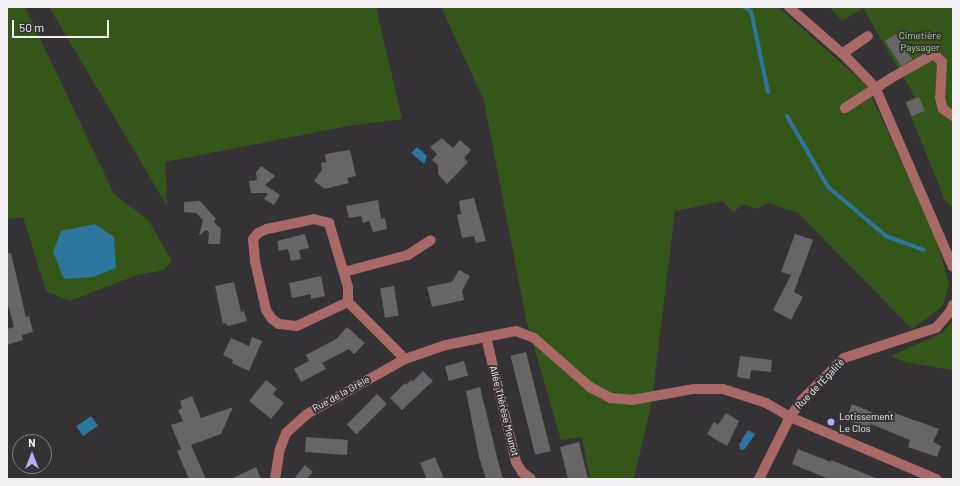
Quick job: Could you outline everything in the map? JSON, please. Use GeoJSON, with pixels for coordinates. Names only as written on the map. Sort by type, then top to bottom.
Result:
{"type":"FeatureCollection","features":[{"type":"Feature","properties":{"kind":"street"},"geometry":{"type":"LineString","coordinates":[[789,7],[845,56],[875,88],[952,263]]}},
{"type":"Feature","properties":{"kind":"street"},"geometry":{"type":"LineString","coordinates":[[845,56],[868,36]]}},
{"type":"Feature","properties":{"kind":"street"},"geometry":{"type":"LineString","coordinates":[[845,108],[875,88],[934,54],[942,62],[940,98],[943,109],[953,116]]}},
{"type":"Feature","properties":{"kind":"street"},"geometry":{"type":"LineString","coordinates":[[348,302],[297,326],[279,324],[272,319],[266,310],[255,262],[254,239],[258,233],[268,229],[314,219],[329,223],[334,233],[348,287],[348,302],[406,359]]}},
{"type":"Feature","properties":{"kind":"street"},"geometry":{"type":"LineString","coordinates":[[344,272],[408,255],[431,240]]}},
{"type":"Feature","properties":{"kind":"street","name":"Rue de l'Égalité"},"geometry":{"type":"LineString","coordinates":[[759,479],[790,416],[802,400],[844,358],[936,328],[950,312],[953,305]]}},
{"type":"Feature","properties":{"kind":"street","name":"Rue de la Grêle"},"geometry":{"type":"LineString","coordinates":[[275,479],[280,449],[286,433],[295,423],[340,394],[406,359],[446,345],[506,332],[524,332],[569,366],[590,387],[611,398],[642,399],[711,388],[766,403],[790,416],[936,479]]}},
{"type":"Feature","properties":{"kind":"street","name":"Allée Thérèse Meunot"},"geometry":{"type":"LineString","coordinates":[[486,337],[516,462],[522,472],[531,479]]}},
{"type":"Feature","properties":{"kind":"green space"},"geometry":{"type":"Polygon","coordinates":[[[7,7],[25,7],[114,194],[148,220],[172,261],[164,270],[137,275],[70,301],[46,291],[23,217],[7,219],[7,7]]]}},
{"type":"Feature","properties":{"kind":"green space"},"geometry":{"type":"Polygon","coordinates":[[[49,7],[376,7],[402,119],[348,126],[165,162],[167,206],[49,7]]]}},
{"type":"Feature","properties":{"kind":"green space"},"geometry":{"type":"Polygon","coordinates":[[[441,7],[778,7],[867,86],[936,238],[949,284],[943,306],[912,329],[798,213],[768,203],[756,209],[744,204],[733,212],[723,201],[675,211],[652,400],[634,479],[590,479],[582,437],[561,440],[526,319],[484,101],[441,7]]]}},
{"type":"Feature","properties":{"kind":"green space","name":"Cimetière Paysager"},"geometry":{"type":"Polygon","coordinates":[[[830,7],[953,7],[953,208],[945,200],[905,102],[915,97],[863,8],[842,21],[830,7]]]}},
{"type":"Feature","properties":{"kind":"green space"},"geometry":{"type":"Polygon","coordinates":[[[953,320],[953,370],[905,362],[891,356],[942,333],[953,320]]]}},
{"type":"Feature","properties":{"kind":"water"},"geometry":{"type":"Polygon","coordinates":[[[417,147],[427,156],[424,164],[411,153],[417,147]]]}},
{"type":"Feature","properties":{"kind":"water"},"geometry":{"type":"Polygon","coordinates":[[[95,224],[114,237],[116,268],[93,277],[64,279],[53,252],[61,231],[95,224]]]}},
{"type":"Feature","properties":{"kind":"water"},"geometry":{"type":"Polygon","coordinates":[[[91,416],[98,426],[83,436],[76,426],[91,416]]]}},
{"type":"Feature","properties":{"kind":"water"},"geometry":{"type":"Polygon","coordinates":[[[748,430],[755,434],[745,449],[741,450],[739,445],[748,430]]]}},
{"type":"Feature","properties":{"kind":"building"},"geometry":{"type":"Polygon","coordinates":[[[896,34],[912,59],[901,66],[885,41],[896,34]]]}},
{"type":"Feature","properties":{"kind":"building"},"geometry":{"type":"Polygon","coordinates":[[[919,97],[925,111],[912,116],[906,102],[919,97]]]}},
{"type":"Feature","properties":{"kind":"building"},"geometry":{"type":"Polygon","coordinates":[[[442,138],[453,148],[460,140],[471,150],[464,158],[468,162],[447,184],[438,174],[438,165],[432,160],[437,154],[430,147],[442,138]]]}},
{"type":"Feature","properties":{"kind":"building"},"geometry":{"type":"Polygon","coordinates":[[[350,150],[356,176],[347,178],[349,183],[325,189],[314,181],[322,170],[321,163],[326,162],[325,154],[350,150]]]}},
{"type":"Feature","properties":{"kind":"building"},"geometry":{"type":"Polygon","coordinates":[[[261,166],[275,176],[265,185],[280,195],[274,205],[264,199],[268,193],[251,193],[249,181],[257,180],[256,173],[261,166]]]}},
{"type":"Feature","properties":{"kind":"building"},"geometry":{"type":"Polygon","coordinates":[[[474,198],[486,241],[476,243],[474,236],[462,238],[457,215],[461,214],[459,201],[474,198]]]}},
{"type":"Feature","properties":{"kind":"building"},"geometry":{"type":"Polygon","coordinates":[[[378,200],[381,219],[385,218],[387,229],[373,232],[369,221],[363,223],[361,216],[349,218],[346,206],[378,200]]]}},
{"type":"Feature","properties":{"kind":"building"},"geometry":{"type":"Polygon","coordinates":[[[200,201],[216,219],[214,222],[221,229],[220,244],[208,244],[209,232],[206,230],[199,236],[203,220],[196,213],[184,212],[184,202],[200,201]]]}},
{"type":"Feature","properties":{"kind":"building"},"geometry":{"type":"Polygon","coordinates":[[[305,234],[309,248],[299,250],[301,259],[291,261],[288,249],[279,251],[277,241],[305,234]]]}},
{"type":"Feature","properties":{"kind":"building"},"geometry":{"type":"Polygon","coordinates":[[[795,234],[813,240],[794,292],[803,297],[791,320],[773,310],[791,275],[781,272],[795,234]]]}},
{"type":"Feature","properties":{"kind":"building"},"geometry":{"type":"Polygon","coordinates":[[[7,253],[11,253],[26,317],[29,316],[33,332],[22,335],[23,340],[7,345],[7,329],[14,327],[7,301],[7,253]]]}},
{"type":"Feature","properties":{"kind":"building"},"geometry":{"type":"Polygon","coordinates":[[[459,270],[470,276],[462,291],[464,300],[432,307],[427,287],[452,282],[459,270]]]}},
{"type":"Feature","properties":{"kind":"building"},"geometry":{"type":"Polygon","coordinates":[[[321,276],[325,296],[311,299],[311,294],[292,298],[289,283],[321,276]]]}},
{"type":"Feature","properties":{"kind":"building"},"geometry":{"type":"Polygon","coordinates":[[[234,282],[241,312],[244,311],[247,321],[228,326],[226,323],[223,324],[215,286],[234,282]]]}},
{"type":"Feature","properties":{"kind":"building"},"geometry":{"type":"Polygon","coordinates":[[[394,286],[399,316],[385,318],[380,288],[394,286]]]}},
{"type":"Feature","properties":{"kind":"building"},"geometry":{"type":"Polygon","coordinates":[[[347,327],[365,343],[354,354],[349,349],[322,363],[326,369],[301,382],[294,369],[309,361],[306,355],[336,339],[347,327]]]}},
{"type":"Feature","properties":{"kind":"building"},"geometry":{"type":"Polygon","coordinates":[[[252,337],[262,341],[249,371],[232,363],[233,360],[223,355],[231,338],[249,346],[252,337]]]}},
{"type":"Feature","properties":{"kind":"building"},"geometry":{"type":"Polygon","coordinates":[[[526,352],[551,451],[535,455],[510,356],[526,352]]]}},
{"type":"Feature","properties":{"kind":"building"},"geometry":{"type":"Polygon","coordinates":[[[740,356],[772,360],[771,372],[751,370],[750,379],[737,377],[740,356]]]}},
{"type":"Feature","properties":{"kind":"building"},"geometry":{"type":"Polygon","coordinates":[[[464,361],[468,375],[449,381],[445,367],[464,361]]]}},
{"type":"Feature","properties":{"kind":"building"},"geometry":{"type":"Polygon","coordinates":[[[423,371],[433,381],[402,410],[390,398],[405,383],[406,385],[411,380],[413,381],[423,371]]]}},
{"type":"Feature","properties":{"kind":"building"},"geometry":{"type":"Polygon","coordinates":[[[266,380],[277,389],[273,394],[284,403],[271,419],[249,401],[266,380]]]}},
{"type":"Feature","properties":{"kind":"building"},"geometry":{"type":"Polygon","coordinates":[[[480,387],[503,479],[486,479],[479,457],[466,391],[480,387]]]}},
{"type":"Feature","properties":{"kind":"building"},"geometry":{"type":"Polygon","coordinates":[[[377,394],[387,404],[356,434],[347,424],[377,394]]]}},
{"type":"Feature","properties":{"kind":"building"},"geometry":{"type":"Polygon","coordinates":[[[192,396],[201,418],[233,407],[221,434],[191,445],[206,479],[189,479],[177,451],[181,449],[171,425],[183,421],[178,410],[182,408],[180,401],[192,396]]]}},
{"type":"Feature","properties":{"kind":"building"},"geometry":{"type":"Polygon","coordinates":[[[852,404],[886,418],[889,411],[939,429],[933,442],[941,446],[937,457],[908,447],[910,440],[871,424],[869,428],[846,420],[852,404]]]}},
{"type":"Feature","properties":{"kind":"building"},"geometry":{"type":"Polygon","coordinates":[[[726,413],[739,421],[727,446],[707,434],[714,422],[718,425],[726,413]]]}},
{"type":"Feature","properties":{"kind":"building"},"geometry":{"type":"Polygon","coordinates":[[[306,437],[348,440],[347,455],[305,452],[306,437]]]}},
{"type":"Feature","properties":{"kind":"building"},"geometry":{"type":"Polygon","coordinates":[[[579,442],[588,479],[568,479],[560,447],[579,442]]]}},
{"type":"Feature","properties":{"kind":"building"},"geometry":{"type":"Polygon","coordinates":[[[798,449],[831,462],[831,460],[878,479],[829,479],[792,464],[798,449]]]}},
{"type":"Feature","properties":{"kind":"building"},"geometry":{"type":"Polygon","coordinates":[[[435,457],[444,479],[427,479],[420,463],[435,457]]]}},
{"type":"Feature","properties":{"kind":"building"},"geometry":{"type":"Polygon","coordinates":[[[305,465],[313,472],[306,479],[294,479],[305,465]]]}},
{"type":"Feature","properties":{"kind":"building"},"geometry":{"type":"Polygon","coordinates":[[[256,467],[261,479],[231,479],[256,467]]]}},
{"type":"Feature","properties":{"kind":"waterway"},"geometry":{"type":"LineString","coordinates":[[744,7],[751,11],[768,92]]}},
{"type":"Feature","properties":{"kind":"waterway"},"geometry":{"type":"LineString","coordinates":[[787,116],[828,187],[886,236],[924,250]]}},
{"type":"Feature","properties":{"kind":"place","name":"Lotissement Le Clos"},"geometry":{"type":"Point","coordinates":[831,422]}}]}
